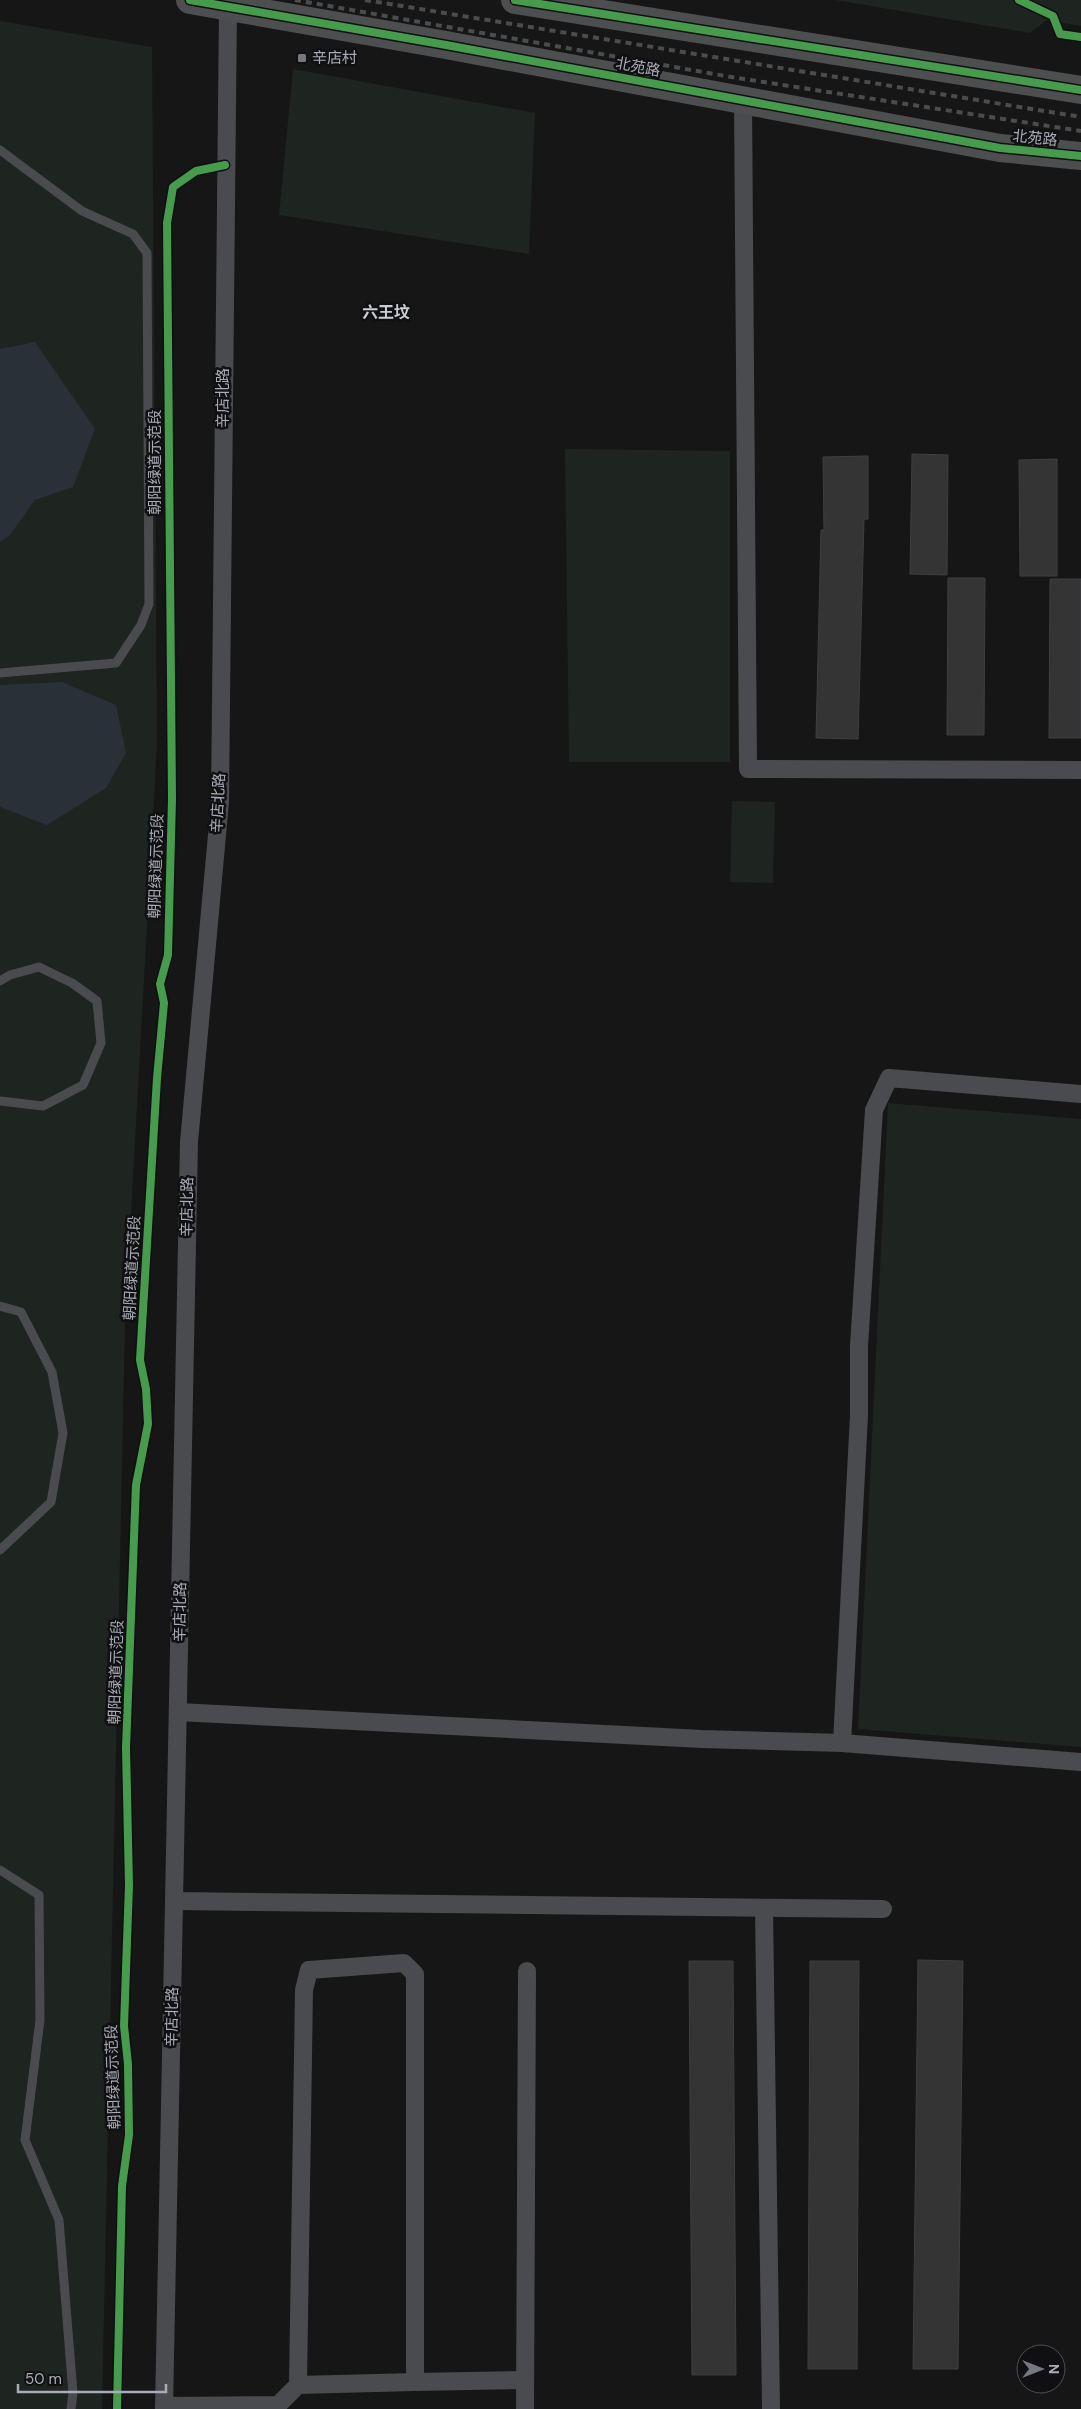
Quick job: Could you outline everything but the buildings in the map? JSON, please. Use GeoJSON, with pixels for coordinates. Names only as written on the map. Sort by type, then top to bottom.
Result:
{"type":"FeatureCollection","features":[{"type":"Feature","properties":{"kind":"main road","name":"北苑路"},"geometry":{"type":"LineString","coordinates":[[190,0],[1000,148],[1081,156]]}},
{"type":"Feature","properties":{"kind":"main road"},"geometry":{"type":"LineString","coordinates":[[515,0],[1081,90]]}},
{"type":"Feature","properties":{"kind":"street","name":"辛店北路"},"geometry":{"type":"LineString","coordinates":[[164,2408],[189,1142],[220,802],[228,6]]}},
{"type":"Feature","properties":{"kind":"street"},"geometry":{"type":"LineString","coordinates":[[743,100],[748,769],[1081,770]]}},
{"type":"Feature","properties":{"kind":"street"},"geometry":{"type":"LineString","coordinates":[[842,1743],[859,1415],[859,1346],[874,1110],[890,1078],[1081,1094]]}},
{"type":"Feature","properties":{"kind":"street"},"geometry":{"type":"LineString","coordinates":[[178,1712],[702,1739],[842,1743],[1081,1762]]}},
{"type":"Feature","properties":{"kind":"street"},"geometry":{"type":"LineString","coordinates":[[175,1901],[883,1909]]}},
{"type":"Feature","properties":{"kind":"street"},"geometry":{"type":"LineString","coordinates":[[764,1908],[771,2409]]}},
{"type":"Feature","properties":{"kind":"street"},"geometry":{"type":"LineString","coordinates":[[298,2385],[304,1990],[309,1970],[404,1963],[415,1974],[415,2382]]}},
{"type":"Feature","properties":{"kind":"street"},"geometry":{"type":"LineString","coordinates":[[525,2409],[527,1971]]}},
{"type":"Feature","properties":{"kind":"street"},"geometry":{"type":"LineString","coordinates":[[164,2408],[278,2405],[298,2385],[525,2380]]}},
{"type":"Feature","properties":{"kind":"lane"},"geometry":{"type":"LineString","coordinates":[[0,150],[82,211],[133,234],[147,253],[149,604],[142,625],[116,663],[0,673]]}},
{"type":"Feature","properties":{"kind":"lane"},"geometry":{"type":"LineString","coordinates":[[0,981],[10,975],[39,966],[72,983],[97,1000],[101,1043],[83,1085],[43,1106],[0,1101]]}},
{"type":"Feature","properties":{"kind":"lane"},"geometry":{"type":"LineString","coordinates":[[0,1306],[21,1312],[52,1372],[63,1433],[51,1502],[0,1550]]}},
{"type":"Feature","properties":{"kind":"lane"},"geometry":{"type":"LineString","coordinates":[[0,1870],[39,1895],[40,2020],[26,2140],[59,2220],[73,2393],[72,2409]]}},
{"type":"Feature","properties":{"kind":"shaded area"},"geometry":{"type":"Polygon","coordinates":[[[835,0],[1081,0],[1081,26],[1047,20],[1030,33],[835,0]]]}},
{"type":"Feature","properties":{"kind":"shaded area"},"geometry":{"type":"Polygon","coordinates":[[[0,21],[152,47],[157,744],[125,1323],[102,2409],[0,2409],[0,21]]]}},
{"type":"Feature","properties":{"kind":"shaded area"},"geometry":{"type":"Polygon","coordinates":[[[293,69],[535,113],[529,254],[279,215],[293,69]]]}},
{"type":"Feature","properties":{"kind":"shaded area"},"geometry":{"type":"Polygon","coordinates":[[[35,342],[95,429],[73,487],[35,500],[10,535],[0,542],[0,349],[35,342]]]}},
{"type":"Feature","properties":{"kind":"shaded area"},"geometry":{"type":"Polygon","coordinates":[[[565,449],[730,451],[730,762],[569,762],[565,449]]]}},
{"type":"Feature","properties":{"kind":"shaded area"},"geometry":{"type":"Polygon","coordinates":[[[62,682],[116,705],[126,753],[106,788],[47,825],[0,807],[0,685],[62,682]]]}},
{"type":"Feature","properties":{"kind":"shaded area"},"geometry":{"type":"Polygon","coordinates":[[[732,801],[775,802],[773,883],[730,882],[732,801]]]}},
{"type":"Feature","properties":{"kind":"shaded area"},"geometry":{"type":"Polygon","coordinates":[[[888,1103],[1081,1119],[1081,1747],[858,1729],[888,1103]]]}},
{"type":"Feature","properties":{"kind":"railway"},"geometry":{"type":"LineString","coordinates":[[295,0],[731,77],[1081,131]]}},
{"type":"Feature","properties":{"kind":"railway"},"geometry":{"type":"LineString","coordinates":[[365,0],[1081,117]]}},
{"type":"Feature","properties":{"kind":"cycle path"},"geometry":{"type":"LineString","coordinates":[[190,0],[446,45],[1000,148],[1081,156]]}},
{"type":"Feature","properties":{"kind":"cycle path"},"geometry":{"type":"LineString","coordinates":[[515,0],[1081,90]]}},
{"type":"Feature","properties":{"kind":"cycle path"},"geometry":{"type":"LineString","coordinates":[[1019,0],[1053,16],[1060,34],[1081,37]]}},
{"type":"Feature","properties":{"kind":"cycle path","name":"朝阳绿道示范段"},"geometry":{"type":"LineString","coordinates":[[117,2409],[122,2186],[129,2135],[128,2064],[124,2026],[129,1885],[126,1748],[136,1485],[148,1424],[146,1389],[140,1360],[157,1078],[164,1003],[160,984],[168,955],[172,799],[167,223],[173,187],[196,171],[225,165]]}},
{"type":"Feature","properties":{"kind":"place","name":"辛店村"},"geometry":{"type":"Point","coordinates":[302,58]}},
{"type":"Feature","properties":{"kind":"district","name":"六王坟"},"geometry":{"type":"Point","coordinates":[386,312]}}]}
